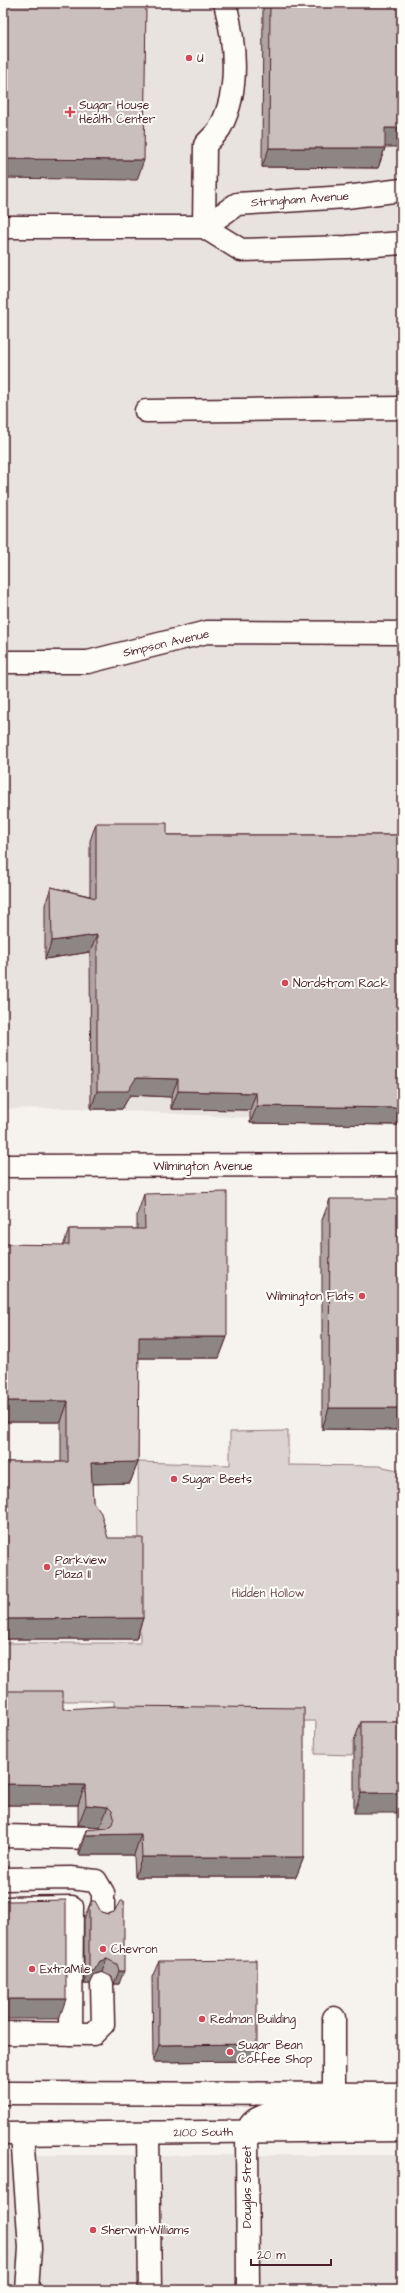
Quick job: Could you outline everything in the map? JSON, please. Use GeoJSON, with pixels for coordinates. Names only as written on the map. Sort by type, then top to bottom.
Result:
{"type":"FeatureCollection","features":[{"type":"Feature","properties":{"kind":"street"},"geometry":{"type":"LineString","coordinates":[[204,227],[205,145],[221,127],[231,95],[234,68],[231,25],[225,3]]}},
{"type":"Feature","properties":{"kind":"street","name":"Stringham Avenue"},"geometry":{"type":"LineString","coordinates":[[204,227],[238,204],[346,197],[402,190]]}},
{"type":"Feature","properties":{"kind":"street"},"geometry":{"type":"LineString","coordinates":[[3,227],[204,227],[241,250],[347,247],[402,242]]}},
{"type":"Feature","properties":{"kind":"street"},"geometry":{"type":"LineString","coordinates":[[146,411],[402,408]]}},
{"type":"Feature","properties":{"kind":"street","name":"Simpson Avenue"},"geometry":{"type":"LineString","coordinates":[[3,662],[88,662],[207,632],[402,633]]}},
{"type":"Feature","properties":{"kind":"street","name":"Wilmington Avenue"},"geometry":{"type":"LineString","coordinates":[[3,1166],[402,1165]]}},
{"type":"Feature","properties":{"kind":"street"},"geometry":{"type":"LineString","coordinates":[[3,1836],[94,1838]]}},
{"type":"Feature","properties":{"kind":"street"},"geometry":{"type":"LineString","coordinates":[[3,1879],[71,1878],[96,1881],[103,1893],[103,1914]]}},
{"type":"Feature","properties":{"kind":"street"},"geometry":{"type":"LineString","coordinates":[[3,1908],[72,1907],[71,2034]]}},
{"type":"Feature","properties":{"kind":"street"},"geometry":{"type":"LineString","coordinates":[[3,2033],[93,2034],[103,2024],[102,1984]]}},
{"type":"Feature","properties":{"kind":"street"},"geometry":{"type":"LineString","coordinates":[[334,2018],[334,2094]]}},
{"type":"Feature","properties":{"kind":"street"},"geometry":{"type":"LineString","coordinates":[[3,2093],[402,2094]]}},
{"type":"Feature","properties":{"kind":"street"},"geometry":{"type":"LineString","coordinates":[[247,2132],[250,2125],[256,2118],[269,2114],[402,2113]]}},
{"type":"Feature","properties":{"kind":"street","name":"2100 South"},"geometry":{"type":"LineString","coordinates":[[12,2134],[402,2130]]}},
{"type":"Feature","properties":{"kind":"street","name":"Douglas Street"},"geometry":{"type":"LineString","coordinates":[[247,2132],[248,2290]]}},
{"type":"Feature","properties":{"kind":"street"},"geometry":{"type":"LineString","coordinates":[[148,2133],[150,2290]]}},
{"type":"Feature","properties":{"kind":"street"},"geometry":{"type":"LineString","coordinates":[[12,2134],[30,2248],[27,2290]]}},
{"type":"Feature","properties":{"kind":"shaded area"},"geometry":{"type":"Polygon","coordinates":[[[3,3],[402,3],[402,1127],[77,1108],[3,1109],[3,3]]]}},
{"type":"Feature","properties":{"kind":"shaded area"},"geometry":{"type":"Polygon","coordinates":[[[3,2155],[402,2155],[402,2290],[3,2290],[3,2155]]]}},
{"type":"Feature","properties":{"kind":"green space","name":"Hidden Hollow"},"geometry":{"type":"Polygon","coordinates":[[[288,1431],[288,1465],[379,1466],[402,1471],[402,1740],[353,1741],[353,1755],[315,1754],[316,1721],[114,1723],[114,1701],[3,1701],[3,1643],[140,1643],[138,1462],[230,1465],[230,1432],[288,1431]]]}},
{"type":"Feature","properties":{"kind":"building","name":"Sugar House Health Center"},"geometry":{"type":"Polygon","coordinates":[[[3,3],[146,3],[144,160],[3,159],[3,3]]]}},
{"type":"Feature","properties":{"kind":"building"},"geometry":{"type":"Polygon","coordinates":[[[270,3],[402,3],[402,128],[385,128],[385,148],[269,148],[270,3]]]}},
{"type":"Feature","properties":{"kind":"building","name":"Nordstrom Rack"},"geometry":{"type":"Polygon","coordinates":[[[96,823],[167,823],[167,835],[402,835],[402,1108],[257,1106],[256,1093],[178,1091],[178,1079],[136,1078],[128,1091],[97,1091],[97,935],[52,941],[51,887],[96,898],[96,823]]]}},
{"type":"Feature","properties":{"kind":"building"},"geometry":{"type":"Polygon","coordinates":[[[227,1192],[227,1337],[139,1337],[138,1462],[91,1463],[93,1502],[101,1513],[108,1538],[143,1538],[143,1618],[3,1619],[3,1462],[68,1462],[68,1401],[3,1401],[3,1244],[69,1245],[69,1229],[145,1229],[144,1194],[227,1192]]]}},
{"type":"Feature","properties":{"kind":"building","name":"Wilmington Flats"},"geometry":{"type":"Polygon","coordinates":[[[330,1199],[402,1199],[402,1408],[329,1408],[330,1199]]]}},
{"type":"Feature","properties":{"kind":"building"},"geometry":{"type":"Polygon","coordinates":[[[3,1691],[63,1691],[63,1709],[118,1706],[304,1708],[304,1857],[142,1857],[141,1834],[86,1835],[86,1830],[108,1828],[112,1824],[114,1817],[112,1811],[108,1807],[86,1805],[85,1785],[3,1784],[3,1691]]]}},
{"type":"Feature","properties":{"kind":"building"},"geometry":{"type":"Polygon","coordinates":[[[361,1722],[402,1722],[402,1793],[361,1793],[361,1722]]]}},
{"type":"Feature","properties":{"kind":"building","name":"ExtraMile"},"geometry":{"type":"Polygon","coordinates":[[[3,1899],[10,1901],[66,1900],[66,1999],[3,1999],[3,1899]]]}},
{"type":"Feature","properties":{"kind":"building","name":"Chevron"},"geometry":{"type":"Polygon","coordinates":[[[91,1901],[95,1901],[101,1912],[108,1914],[114,1912],[120,1901],[124,1901],[124,1971],[119,1971],[117,1964],[107,1959],[100,1961],[94,1971],[89,1971],[89,1906],[91,1906],[91,1901]]]}},
{"type":"Feature","properties":{"kind":"building","name":"Redman Building"},"geometry":{"type":"Polygon","coordinates":[[[257,1960],[257,2044],[159,2045],[159,1961],[257,1960]]]}},
{"type":"Feature","properties":{"kind":"place","name":"U"},"geometry":{"type":"Point","coordinates":[189,58]}},
{"type":"Feature","properties":{"kind":"place","name":"Sugar House Health Center"},"geometry":{"type":"Point","coordinates":[70,112]}},
{"type":"Feature","properties":{"kind":"place","name":"Nordstrom Rack"},"geometry":{"type":"Point","coordinates":[285,983]}},
{"type":"Feature","properties":{"kind":"place","name":"Wilmington Flats"},"geometry":{"type":"Point","coordinates":[362,1296]}},
{"type":"Feature","properties":{"kind":"place","name":"Sugar Beets"},"geometry":{"type":"Point","coordinates":[174,1479]}},
{"type":"Feature","properties":{"kind":"place","name":"Parkview Plaza II"},"geometry":{"type":"Point","coordinates":[47,1567]}},
{"type":"Feature","properties":{"kind":"place","name":"Chevron"},"geometry":{"type":"Point","coordinates":[103,1949]}},
{"type":"Feature","properties":{"kind":"place","name":"ExtraMile"},"geometry":{"type":"Point","coordinates":[32,1969]}},
{"type":"Feature","properties":{"kind":"place","name":"Redman Building"},"geometry":{"type":"Point","coordinates":[202,2019]}},
{"type":"Feature","properties":{"kind":"place","name":"Sugar Bean Coffee Shop"},"geometry":{"type":"Point","coordinates":[230,2052]}},
{"type":"Feature","properties":{"kind":"place","name":"Sherwin-Williams"},"geometry":{"type":"Point","coordinates":[93,2230]}}]}
